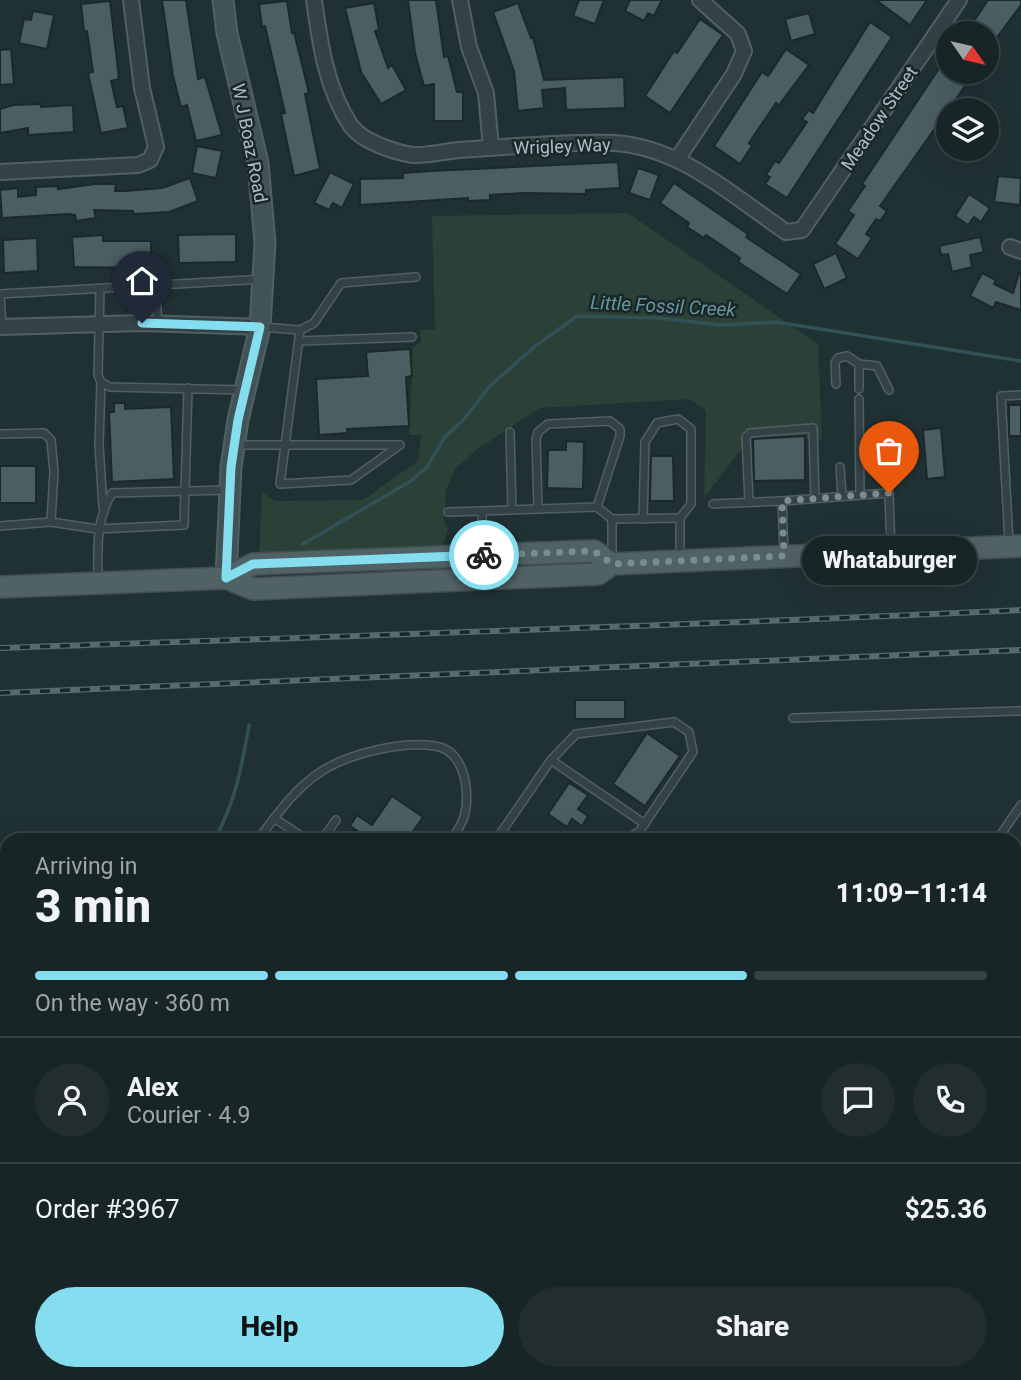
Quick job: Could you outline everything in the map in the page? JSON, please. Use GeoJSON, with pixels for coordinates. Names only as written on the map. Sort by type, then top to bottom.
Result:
{"type":"FeatureCollection","features":[{"type":"Feature","properties":{"kind":"main road","name":"W J Boaz Road"},"geometry":{"type":"LineString","coordinates":[[223,0],[227,33],[260,181],[264,213],[260,327],[234,445],[229,490],[226,578]]}},
{"type":"Feature","properties":{"kind":"main road"},"geometry":{"type":"LineString","coordinates":[[0,587],[226,578],[253,589],[598,574],[612,564],[1015,546]]}},
{"type":"Feature","properties":{"kind":"main road"},"geometry":{"type":"LineString","coordinates":[[226,578],[253,564],[594,551],[612,564]]}},
{"type":"Feature","properties":{"kind":"street"},"geometry":{"type":"LineString","coordinates":[[0,172],[138,165],[147,163],[153,156],[156,142],[142,88],[131,0]]}},
{"type":"Feature","properties":{"kind":"street","name":"Wrigley Way"},"geometry":{"type":"LineString","coordinates":[[314,0],[321,52],[333,91],[352,128],[388,148],[417,155],[491,148],[615,143],[678,158],[786,232],[796,233]]}},
{"type":"Feature","properties":{"kind":"street"},"geometry":{"type":"LineString","coordinates":[[460,0],[469,47],[486,93],[491,148]]}},
{"type":"Feature","properties":{"kind":"street"},"geometry":{"type":"LineString","coordinates":[[678,158],[734,74],[744,51],[738,34],[700,0]]}},
{"type":"Feature","properties":{"kind":"street","name":"Meadow Street"},"geometry":{"type":"LineString","coordinates":[[796,233],[802,230],[957,1]]}},
{"type":"Feature","properties":{"kind":"street"},"geometry":{"type":"LineString","coordinates":[[1,327],[158,323],[260,327]]}},
{"type":"Feature","properties":{"kind":"lane"},"geometry":{"type":"LineString","coordinates":[[260,327],[300,330],[314,323],[341,283],[416,277]]}},
{"type":"Feature","properties":{"kind":"lane"},"geometry":{"type":"LineString","coordinates":[[1,327],[0,294],[263,279]]}},
{"type":"Feature","properties":{"kind":"lane"},"geometry":{"type":"LineString","coordinates":[[155,284],[158,323]]}},
{"type":"Feature","properties":{"kind":"lane"},"geometry":{"type":"LineString","coordinates":[[100,288],[98,375],[102,382],[110,387],[245,390]]}},
{"type":"Feature","properties":{"kind":"lane"},"geometry":{"type":"LineString","coordinates":[[234,445],[285,446],[310,446],[400,445],[351,480],[280,484],[285,446],[299,341],[300,330]]}},
{"type":"Feature","properties":{"kind":"lane"},"geometry":{"type":"LineString","coordinates":[[299,341],[412,337]]}},
{"type":"Feature","properties":{"kind":"lane"},"geometry":{"type":"LineString","coordinates":[[836,384],[835,363],[838,358],[847,356],[859,364],[877,366],[889,390]]}},
{"type":"Feature","properties":{"kind":"lane"},"geometry":{"type":"LineString","coordinates":[[859,364],[859,389]]}},
{"type":"Feature","properties":{"kind":"lane"},"geometry":{"type":"LineString","coordinates":[[102,382],[99,445],[103,508]]}},
{"type":"Feature","properties":{"kind":"lane"},"geometry":{"type":"LineString","coordinates":[[0,526],[51,522],[97,529],[184,525],[188,388]]}},
{"type":"Feature","properties":{"kind":"lane"},"geometry":{"type":"LineString","coordinates":[[1015,546],[1001,396],[1021,395]]}},
{"type":"Feature","properties":{"kind":"lane"},"geometry":{"type":"LineString","coordinates":[[859,400],[860,495]]}},
{"type":"Feature","properties":{"kind":"lane"},"geometry":{"type":"LineString","coordinates":[[643,519],[645,442],[657,423],[678,419],[691,429],[691,504],[680,518],[680,561]]}},
{"type":"Feature","properties":{"kind":"lane"},"geometry":{"type":"LineString","coordinates":[[538,509],[536,439],[542,427],[548,424],[610,421],[620,429],[620,436],[597,507]]}},
{"type":"Feature","properties":{"kind":"lane"},"geometry":{"type":"LineString","coordinates":[[749,502],[746,437],[750,433],[813,428],[815,498]]}},
{"type":"Feature","properties":{"kind":"lane"},"geometry":{"type":"LineString","coordinates":[[510,432],[512,510]]}},
{"type":"Feature","properties":{"kind":"lane"},"geometry":{"type":"LineString","coordinates":[[0,434],[44,433],[51,440],[54,472],[51,522]]}},
{"type":"Feature","properties":{"kind":"lane"},"geometry":{"type":"LineString","coordinates":[[840,467],[842,496]]}},
{"type":"Feature","properties":{"kind":"lane"},"geometry":{"type":"LineString","coordinates":[[98,583],[97,529],[103,508],[112,493],[229,490]]}},
{"type":"Feature","properties":{"kind":"lane"},"geometry":{"type":"LineString","coordinates":[[713,504],[889,493],[891,551]]}},
{"type":"Feature","properties":{"kind":"lane"},"geometry":{"type":"LineString","coordinates":[[782,501],[784,556]]}},
{"type":"Feature","properties":{"kind":"lane"},"geometry":{"type":"LineString","coordinates":[[448,512],[597,507],[612,519],[680,518]]}},
{"type":"Feature","properties":{"kind":"lane"},"geometry":{"type":"LineString","coordinates":[[482,511],[484,555]]}},
{"type":"Feature","properties":{"kind":"lane"},"geometry":{"type":"LineString","coordinates":[[612,519],[612,564]]}},
{"type":"Feature","properties":{"kind":"lane"},"geometry":{"type":"LineString","coordinates":[[793,718],[1021,711]]}},
{"type":"Feature","properties":{"kind":"lane"},"geometry":{"type":"LineString","coordinates":[[501,833],[551,760],[576,734],[674,722],[688,732],[693,752],[637,833]]}},
{"type":"Feature","properties":{"kind":"lane"},"geometry":{"type":"LineString","coordinates":[[263,833],[296,791],[323,770],[384,747],[438,746],[460,763],[466,784],[464,818],[455,833]]}},
{"type":"Feature","properties":{"kind":"lane"},"geometry":{"type":"LineString","coordinates":[[551,760],[645,824]]}},
{"type":"Feature","properties":{"kind":"lane"},"geometry":{"type":"LineString","coordinates":[[1002,833],[1021,805]]}},
{"type":"Feature","properties":{"kind":"lane"},"geometry":{"type":"LineString","coordinates":[[274,818],[296,833]]}},
{"type":"Feature","properties":{"kind":"lane"},"geometry":{"type":"LineString","coordinates":[[327,833],[336,820]]}},
{"type":"Feature","properties":{"kind":"green space"},"geometry":{"type":"Polygon","coordinates":[[[628,213],[818,344],[822,440],[753,434],[704,498],[706,411],[690,399],[540,408],[476,450],[455,469],[446,490],[444,519],[448,530],[442,549],[259,555],[262,492],[275,501],[363,500],[418,461],[421,435],[409,435],[413,348],[421,342],[420,330],[435,330],[432,216],[628,213]]]}},
{"type":"Feature","properties":{"kind":"building"},"geometry":{"type":"Polygon","coordinates":[[[162,0],[186,0],[198,79],[205,77],[222,135],[196,141],[187,105],[181,107],[173,76],[162,0]]]}},
{"type":"Feature","properties":{"kind":"building"},"geometry":{"type":"Polygon","coordinates":[[[408,0],[436,0],[444,57],[448,56],[457,92],[463,92],[463,121],[434,121],[434,84],[424,86],[415,53],[408,0]]]}},
{"type":"Feature","properties":{"kind":"building"},"geometry":{"type":"Polygon","coordinates":[[[579,0],[604,0],[595,24],[573,16],[579,0]]]}},
{"type":"Feature","properties":{"kind":"building"},"geometry":{"type":"Polygon","coordinates":[[[630,0],[662,0],[654,16],[648,13],[644,21],[625,11],[630,0]]]}},
{"type":"Feature","properties":{"kind":"building"},"geometry":{"type":"Polygon","coordinates":[[[876,0],[927,0],[910,25],[876,0]]]}},
{"type":"Feature","properties":{"kind":"building"},"geometry":{"type":"Polygon","coordinates":[[[988,0],[1021,0],[1021,5],[999,35],[999,21],[974,21],[988,0]]]}},
{"type":"Feature","properties":{"kind":"building"},"geometry":{"type":"Polygon","coordinates":[[[110,1],[119,79],[111,81],[117,107],[123,106],[128,128],[101,133],[88,73],[93,72],[81,4],[110,1]]]}},
{"type":"Feature","properties":{"kind":"building"},"geometry":{"type":"Polygon","coordinates":[[[287,1],[292,33],[294,32],[309,93],[305,94],[320,169],[294,176],[281,114],[285,113],[265,26],[262,27],[259,4],[287,1]]]}},
{"type":"Feature","properties":{"kind":"building"},"geometry":{"type":"Polygon","coordinates":[[[374,3],[379,30],[375,31],[388,68],[392,65],[406,90],[381,104],[361,72],[345,8],[374,3]]]}},
{"type":"Feature","properties":{"kind":"building"},"geometry":{"type":"Polygon","coordinates":[[[518,3],[531,38],[533,37],[544,80],[624,77],[625,108],[566,110],[565,88],[542,90],[544,108],[518,111],[514,71],[493,12],[518,3]]]}},
{"type":"Feature","properties":{"kind":"building"},"geometry":{"type":"Polygon","coordinates":[[[33,11],[54,15],[47,49],[19,43],[24,19],[31,20],[33,11]]]}},
{"type":"Feature","properties":{"kind":"building"},"geometry":{"type":"Polygon","coordinates":[[[809,13],[815,34],[791,41],[785,19],[809,13]]]}},
{"type":"Feature","properties":{"kind":"building"},"geometry":{"type":"Polygon","coordinates":[[[700,19],[723,35],[670,113],[645,96],[674,51],[677,53],[700,19]]]}},
{"type":"Feature","properties":{"kind":"building"},"geometry":{"type":"Polygon","coordinates":[[[870,22],[892,37],[787,198],[765,184],[770,177],[766,175],[775,161],[779,163],[807,122],[802,119],[809,110],[813,113],[870,22]]]}},
{"type":"Feature","properties":{"kind":"building"},"geometry":{"type":"Polygon","coordinates":[[[11,49],[14,84],[0,85],[0,50],[11,49]]]}},
{"type":"Feature","properties":{"kind":"building"},"geometry":{"type":"Polygon","coordinates":[[[786,49],[809,65],[779,105],[776,103],[749,143],[752,146],[740,164],[714,146],[762,72],[768,76],[786,49]]]}},
{"type":"Feature","properties":{"kind":"building"},"geometry":{"type":"Polygon","coordinates":[[[936,73],[936,84],[966,84],[957,98],[936,98],[936,127],[880,206],[887,211],[880,221],[876,219],[866,234],[872,238],[858,259],[835,244],[854,215],[848,211],[865,186],[862,184],[936,73]]]}},
{"type":"Feature","properties":{"kind":"building"},"geometry":{"type":"Polygon","coordinates":[[[41,104],[41,107],[73,105],[74,132],[28,135],[28,128],[0,133],[0,109],[13,105],[41,104]]]}},
{"type":"Feature","properties":{"kind":"building"},"geometry":{"type":"Polygon","coordinates":[[[197,146],[222,151],[216,178],[192,173],[197,146]]]}},
{"type":"Feature","properties":{"kind":"building"},"geometry":{"type":"Polygon","coordinates":[[[618,162],[620,188],[586,190],[586,194],[524,193],[490,195],[490,200],[468,201],[468,198],[360,205],[360,179],[403,178],[403,173],[432,171],[618,162]]]}},
{"type":"Feature","properties":{"kind":"building"},"geometry":{"type":"Polygon","coordinates":[[[638,168],[659,175],[650,200],[629,193],[638,168]]]}},
{"type":"Feature","properties":{"kind":"building"},"geometry":{"type":"Polygon","coordinates":[[[330,172],[354,184],[342,208],[333,203],[329,210],[314,203],[330,172]]]}},
{"type":"Feature","properties":{"kind":"building"},"geometry":{"type":"Polygon","coordinates":[[[998,176],[1021,178],[1020,205],[994,202],[998,176]]]}},
{"type":"Feature","properties":{"kind":"building"},"geometry":{"type":"Polygon","coordinates":[[[190,178],[198,201],[169,212],[134,214],[133,211],[94,210],[96,218],[76,221],[75,215],[68,214],[2,218],[0,190],[18,188],[18,197],[36,195],[36,187],[58,186],[58,189],[116,184],[115,191],[125,191],[162,188],[190,178]]]}},
{"type":"Feature","properties":{"kind":"building"},"geometry":{"type":"Polygon","coordinates":[[[674,183],[801,274],[787,294],[738,262],[740,258],[706,235],[704,238],[687,227],[689,223],[660,203],[674,183]]]}},
{"type":"Feature","properties":{"kind":"building"},"geometry":{"type":"Polygon","coordinates":[[[969,194],[990,208],[981,222],[974,217],[968,225],[955,216],[969,194]]]}},
{"type":"Feature","properties":{"kind":"building"},"geometry":{"type":"Polygon","coordinates":[[[236,234],[236,262],[179,263],[178,235],[236,234]]]}},
{"type":"Feature","properties":{"kind":"building"},"geometry":{"type":"Polygon","coordinates":[[[103,235],[103,241],[151,241],[151,268],[74,267],[72,237],[103,235]]]}},
{"type":"Feature","properties":{"kind":"building"},"geometry":{"type":"Polygon","coordinates":[[[980,237],[984,252],[970,255],[972,267],[952,272],[948,254],[941,255],[939,246],[980,237]]]}},
{"type":"Feature","properties":{"kind":"building"},"geometry":{"type":"Polygon","coordinates":[[[37,238],[38,271],[4,273],[3,240],[37,238]]]}},
{"type":"Feature","properties":{"kind":"building"},"geometry":{"type":"Polygon","coordinates":[[[836,253],[847,278],[824,289],[813,264],[836,253]]]}},
{"type":"Feature","properties":{"kind":"building"},"geometry":{"type":"Polygon","coordinates":[[[982,273],[996,280],[994,284],[1013,293],[1019,273],[1021,274],[1021,310],[996,302],[993,308],[970,296],[982,273]]]}},
{"type":"Feature","properties":{"kind":"building"},"geometry":{"type":"Polygon","coordinates":[[[410,349],[412,376],[406,377],[409,426],[347,429],[348,433],[319,435],[316,379],[368,376],[366,352],[410,349]]]}},
{"type":"Feature","properties":{"kind":"building"},"geometry":{"type":"Polygon","coordinates":[[[114,403],[125,403],[125,409],[171,407],[174,479],[112,482],[109,412],[114,412],[114,403]]]}},
{"type":"Feature","properties":{"kind":"building"},"geometry":{"type":"Polygon","coordinates":[[[1009,405],[1021,405],[1021,436],[1009,436],[1009,405]]]}},
{"type":"Feature","properties":{"kind":"building"},"geometry":{"type":"Polygon","coordinates":[[[941,428],[945,477],[927,479],[923,430],[941,428]]]}},
{"type":"Feature","properties":{"kind":"building"},"geometry":{"type":"Polygon","coordinates":[[[805,436],[805,480],[754,481],[753,439],[805,436]]]}},
{"type":"Feature","properties":{"kind":"building"},"geometry":{"type":"Polygon","coordinates":[[[566,441],[584,442],[583,489],[547,488],[548,450],[566,450],[566,441]]]}},
{"type":"Feature","properties":{"kind":"building"},"geometry":{"type":"Polygon","coordinates":[[[651,456],[673,456],[674,501],[650,501],[651,456]]]}},
{"type":"Feature","properties":{"kind":"building"},"geometry":{"type":"Polygon","coordinates":[[[0,466],[36,466],[36,503],[0,503],[0,466]]]}},
{"type":"Feature","properties":{"kind":"building"},"geometry":{"type":"Polygon","coordinates":[[[575,700],[625,700],[625,719],[575,719],[575,700]]]}},
{"type":"Feature","properties":{"kind":"building"},"geometry":{"type":"Polygon","coordinates":[[[647,733],[680,756],[645,806],[613,784],[647,733]]]}},
{"type":"Feature","properties":{"kind":"building"},"geometry":{"type":"Polygon","coordinates":[[[569,783],[588,795],[578,809],[588,816],[582,826],[572,819],[567,827],[548,814],[569,783]]]}},
{"type":"Feature","properties":{"kind":"building"},"geometry":{"type":"Polygon","coordinates":[[[392,796],[423,817],[412,833],[358,833],[350,826],[357,815],[372,825],[392,796]]]}},
{"type":"Feature","properties":{"kind":"waterway","name":"Little Fossil Creek"},"geometry":{"type":"LineString","coordinates":[[303,544],[411,481],[427,467],[444,438],[464,419],[489,387],[534,347],[577,316],[660,318],[720,325],[776,322],[1021,361]]}},
{"type":"Feature","properties":{"kind":"waterway","name":"Little Fossil Creek"},"geometry":{"type":"LineString","coordinates":[[218,833],[232,799],[249,725]]}},
{"type":"Feature","properties":{"kind":"railway"},"geometry":{"type":"LineString","coordinates":[[0,648],[1021,610]]}},
{"type":"Feature","properties":{"kind":"railway"},"geometry":{"type":"LineString","coordinates":[[0,693],[1021,650]]}},
{"type":"Feature","properties":{"kind":"way so far"},"geometry":{"type":"LineString","coordinates":[[484,555],[594,551],[612,564],[784,556],[782,501],[889,493]]}},
{"type":"Feature","properties":{"kind":"place","name":"Whataburger"},"geometry":{"type":"Point","coordinates":[889,493]}},
{"type":"Feature","properties":{"kind":"route"},"geometry":{"type":"LineString","coordinates":[[142,323],[260,327],[238,420],[231,467],[226,578],[253,564],[484,555]]}}]}
